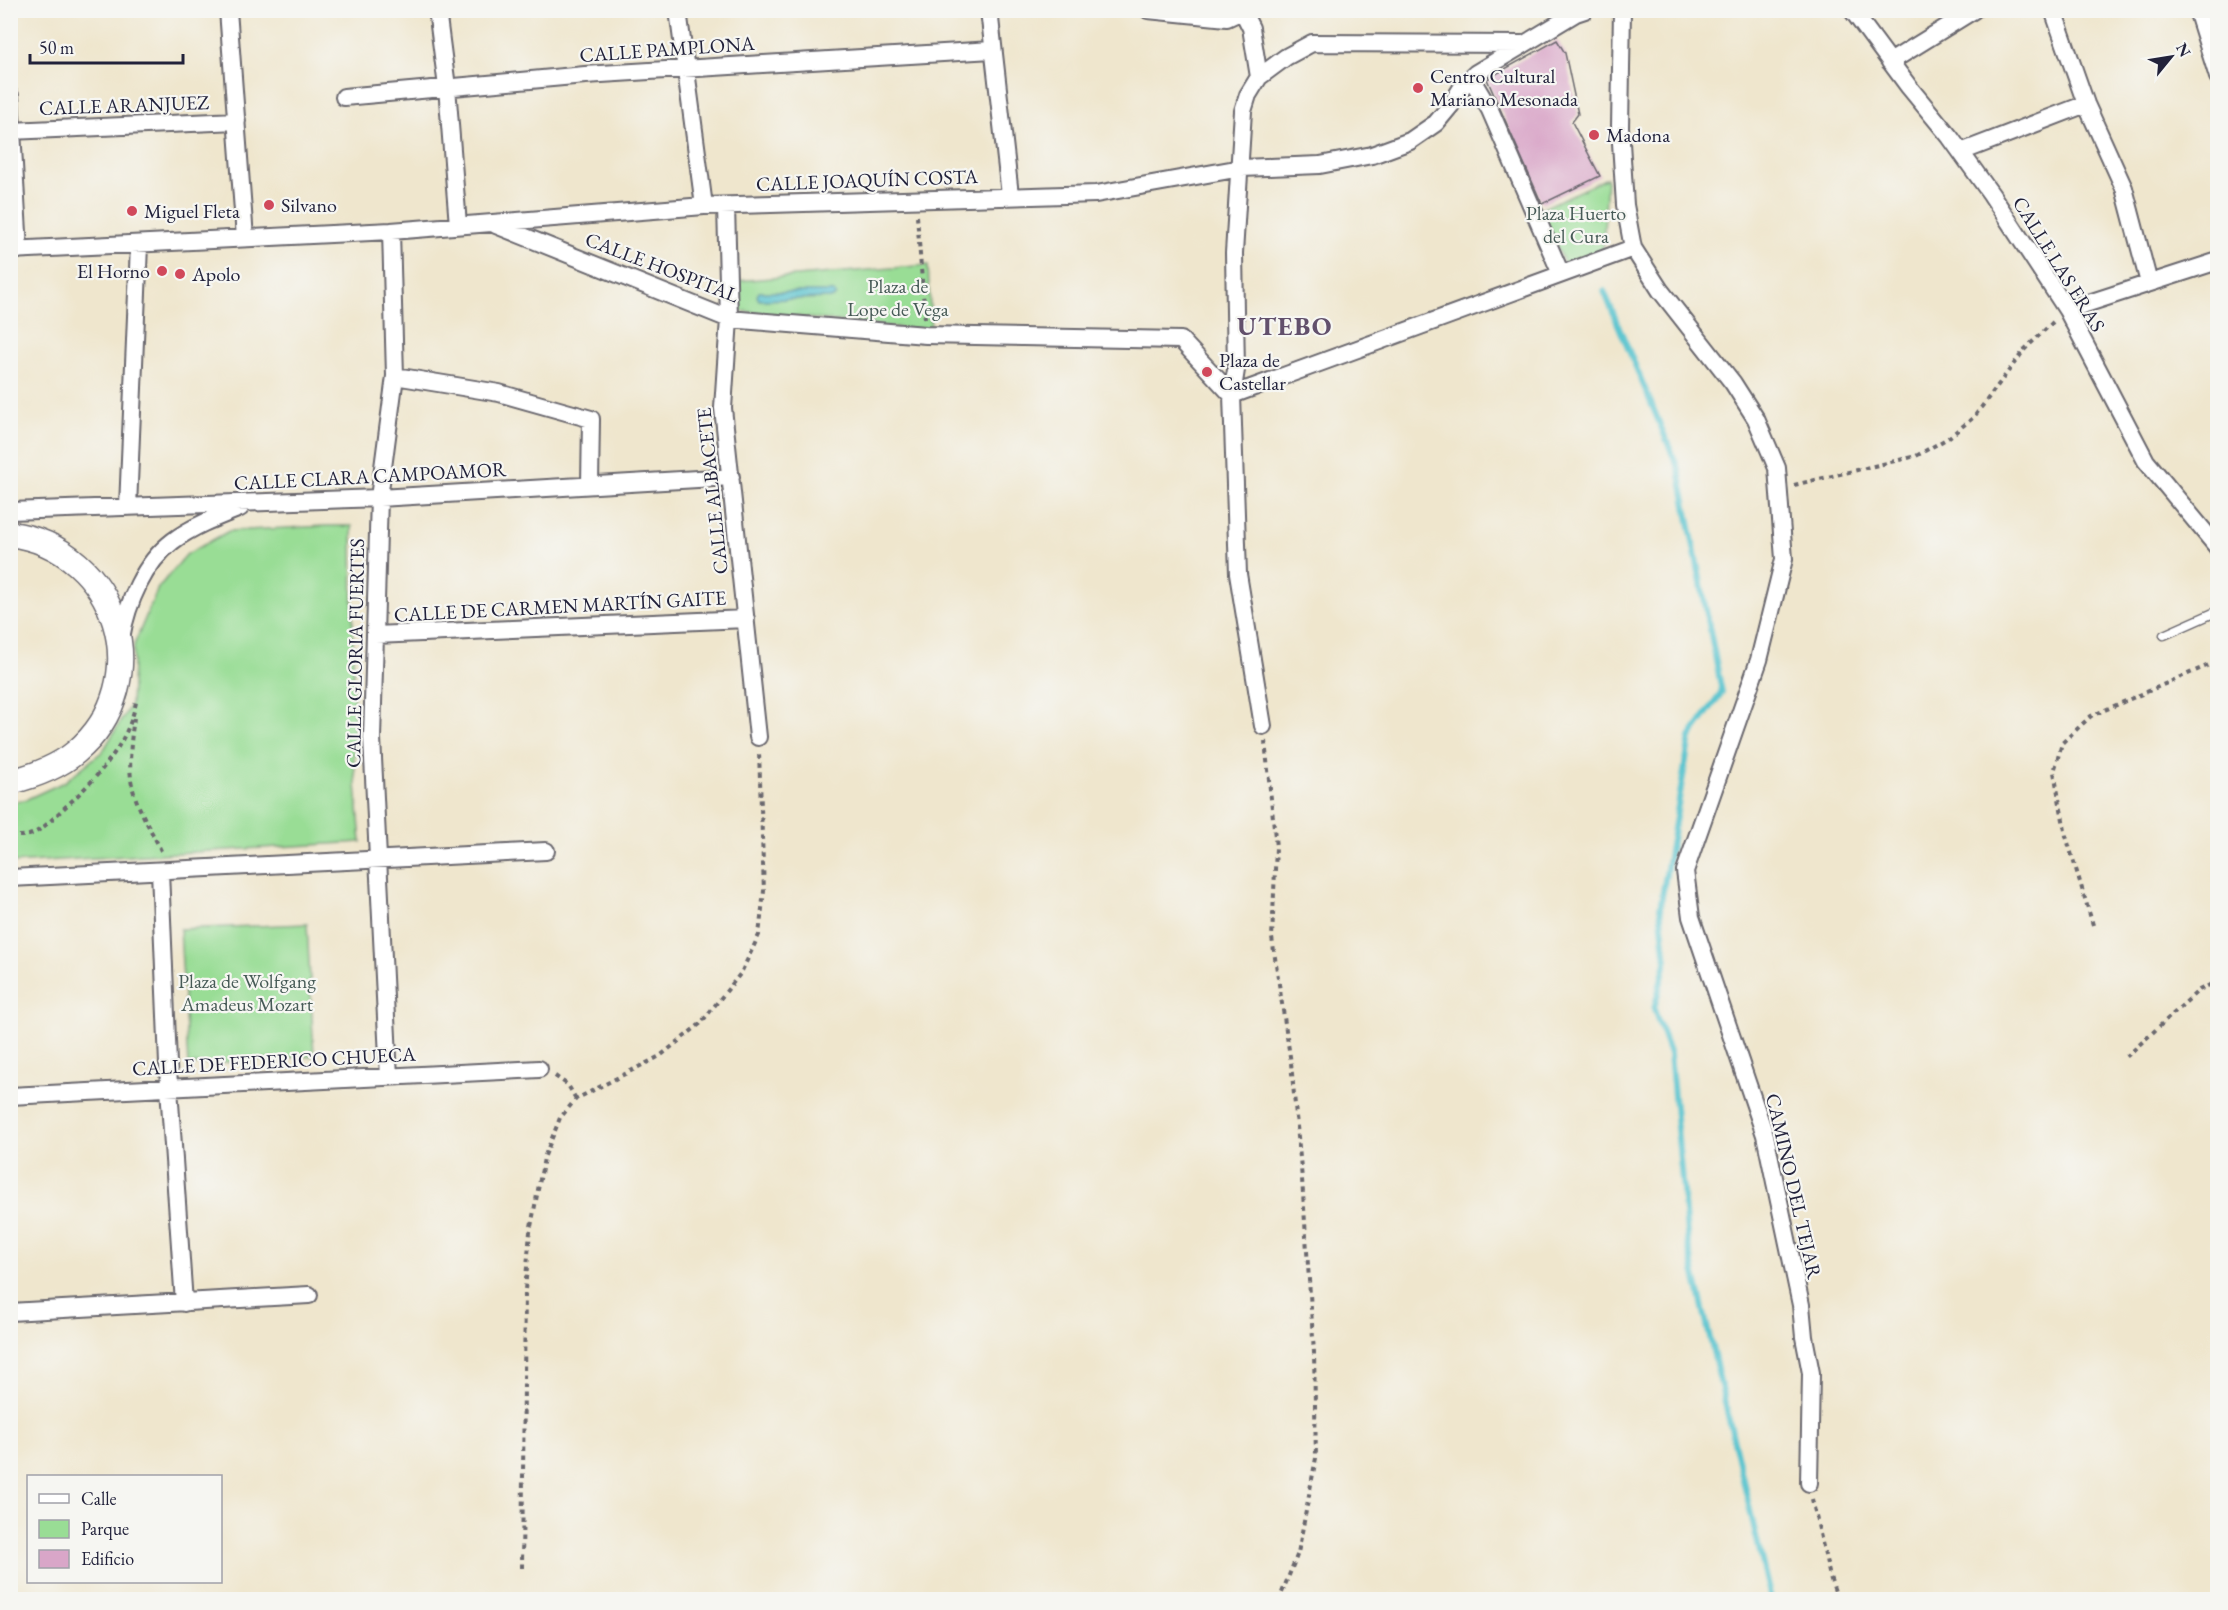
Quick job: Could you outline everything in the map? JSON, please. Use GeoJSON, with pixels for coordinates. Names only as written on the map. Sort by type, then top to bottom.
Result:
{"type":"FeatureCollection","features":[{"type":"Feature","properties":{"kind":"street"},"geometry":{"type":"LineString","coordinates":[[228,10],[245,238]]}},
{"type":"Feature","properties":{"kind":"street"},"geometry":{"type":"LineString","coordinates":[[437,10],[447,87],[458,225]]}},
{"type":"Feature","properties":{"kind":"street"},"geometry":{"type":"LineString","coordinates":[[678,10],[684,69],[704,206]]}},
{"type":"Feature","properties":{"kind":"street"},"geometry":{"type":"LineString","coordinates":[[989,10],[1010,195]]}},
{"type":"Feature","properties":{"kind":"street"},"geometry":{"type":"LineString","coordinates":[[1148,10],[1227,18],[1242,11],[1251,28],[1259,77]]}},
{"type":"Feature","properties":{"kind":"street"},"geometry":{"type":"LineString","coordinates":[[1622,10],[1620,127],[1625,205],[1634,248],[1660,290],[1733,383],[1756,419],[1777,468],[1778,489]]}},
{"type":"Feature","properties":{"kind":"street","name":"CALLE LAS ERAS"},"geometry":{"type":"LineString","coordinates":[[1852,10],[1961,152],[2067,309],[2146,461],[2217,548]]}},
{"type":"Feature","properties":{"kind":"street"},"geometry":{"type":"LineString","coordinates":[[1890,62],[1974,10]]}},
{"type":"Feature","properties":{"kind":"street"},"geometry":{"type":"LineString","coordinates":[[2053,10],[2086,104],[2124,188],[2149,283]]}},
{"type":"Feature","properties":{"kind":"street"},"geometry":{"type":"LineString","coordinates":[[2197,10],[2217,77]]}},
{"type":"Feature","properties":{"kind":"street"},"geometry":{"type":"LineString","coordinates":[[1561,274],[1490,110],[1471,78],[1579,11]]}},
{"type":"Feature","properties":{"kind":"street"},"geometry":{"type":"LineString","coordinates":[[1263,726],[1238,573],[1232,395],[1236,370],[1234,253],[1237,193],[1241,168],[1244,111],[1248,95],[1259,77],[1286,57],[1312,43],[1524,44]]}},
{"type":"Feature","properties":{"kind":"street","name":"CALLE PAMPLONA"},"geometry":{"type":"LineString","coordinates":[[344,97],[684,69],[992,50]]}},
{"type":"Feature","properties":{"kind":"street","name":"CALLE JOAQUÍN COSTA"},"geometry":{"type":"LineString","coordinates":[[15,250],[391,231],[704,206],[1096,194],[1241,168],[1320,165],[1372,155],[1410,141],[1436,123],[1464,84],[1471,78]]}},
{"type":"Feature","properties":{"kind":"street"},"geometry":{"type":"LineString","coordinates":[[10,96],[15,250]]}},
{"type":"Feature","properties":{"kind":"street"},"geometry":{"type":"LineString","coordinates":[[1961,152],[2086,104]]}},
{"type":"Feature","properties":{"kind":"street","name":"CALLE ARANJUEZ"},"geometry":{"type":"LineString","coordinates":[[11,131],[237,121]]}},
{"type":"Feature","properties":{"kind":"street","name":"CALLE ALBACETE"},"geometry":{"type":"LineString","coordinates":[[726,206],[729,319],[723,408],[758,736]]}},
{"type":"Feature","properties":{"kind":"street","name":"CALLE HOSPITAL"},"geometry":{"type":"LineString","coordinates":[[493,224],[729,319],[926,335],[1181,340],[1232,395]]}},
{"type":"Feature","properties":{"kind":"street","name":"CALLE GLORIA FUERTES"},"geometry":{"type":"LineString","coordinates":[[389,1077],[372,738],[378,498],[395,376],[391,231]]}},
{"type":"Feature","properties":{"kind":"street"},"geometry":{"type":"LineString","coordinates":[[128,507],[139,245]]}},
{"type":"Feature","properties":{"kind":"street"},"geometry":{"type":"LineString","coordinates":[[1232,395],[1634,248]]}},
{"type":"Feature","properties":{"kind":"street"},"geometry":{"type":"LineString","coordinates":[[2067,309],[2217,261]]}},
{"type":"Feature","properties":{"kind":"street"},"geometry":{"type":"LineString","coordinates":[[395,376],[499,393],[591,419],[590,485]]}},
{"type":"Feature","properties":{"kind":"street","name":"CALLE CLARA CAMPOAMOR"},"geometry":{"type":"LineString","coordinates":[[10,511],[378,498],[731,477]]}},
{"type":"Feature","properties":{"kind":"street","name":"CAMINO DEL TEJAR"},"geometry":{"type":"LineString","coordinates":[[1778,489],[1784,559],[1759,660],[1685,871],[1691,917],[1765,1135],[1798,1293],[1811,1373],[1809,1483]]}},
{"type":"Feature","properties":{"kind":"street"},"geometry":{"type":"LineString","coordinates":[[10,782],[52,768],[78,750],[103,719],[117,686],[124,623],[132,599],[159,554],[172,541],[191,530],[252,503]]}},
{"type":"Feature","properties":{"kind":"street"},"geometry":{"type":"LineString","coordinates":[[10,534],[30,538],[60,550],[91,575],[114,615],[120,648]]}},
{"type":"Feature","properties":{"kind":"street","name":"CALLE DE CARMEN MARTÍN GAITE"},"geometry":{"type":"LineString","coordinates":[[375,635],[746,619]]}},
{"type":"Feature","properties":{"kind":"street"},"geometry":{"type":"LineString","coordinates":[[10,878],[546,852]]}},
{"type":"Feature","properties":{"kind":"street"},"geometry":{"type":"LineString","coordinates":[[160,871],[169,1088],[184,1303]]}},
{"type":"Feature","properties":{"kind":"street","name":"CALLE DE FEDERICO CHUECA"},"geometry":{"type":"LineString","coordinates":[[10,1096],[539,1069]]}},
{"type":"Feature","properties":{"kind":"street"},"geometry":{"type":"LineString","coordinates":[[10,1312],[309,1295]]}},
{"type":"Feature","properties":{"kind":"lane"},"geometry":{"type":"LineString","coordinates":[[2164,635],[2217,611]]}},
{"type":"Feature","properties":{"kind":"path"},"geometry":{"type":"LineString","coordinates":[[915,199],[926,335]]}},
{"type":"Feature","properties":{"kind":"path"},"geometry":{"type":"LineString","coordinates":[[1778,489],[1916,456],[1948,438],[1974,417],[2025,349],[2067,309]]}},
{"type":"Feature","properties":{"kind":"path"},"geometry":{"type":"LineString","coordinates":[[2093,926],[2066,836],[2054,772],[2062,742],[2091,716],[2217,661]]}},
{"type":"Feature","properties":{"kind":"path"},"geometry":{"type":"LineString","coordinates":[[137,697],[130,746],[131,781],[144,818],[162,853],[160,871]]}},
{"type":"Feature","properties":{"kind":"path"},"geometry":{"type":"LineString","coordinates":[[10,836],[29,835],[44,828],[82,793],[110,760],[127,730],[135,708]]}},
{"type":"Feature","properties":{"kind":"path"},"geometry":{"type":"LineString","coordinates":[[1263,726],[1276,847],[1272,938],[1291,1063],[1303,1191],[1314,1376],[1316,1458],[1298,1553],[1279,1599]]}},
{"type":"Feature","properties":{"kind":"path"},"geometry":{"type":"LineString","coordinates":[[522,1569],[525,1290],[530,1232],[544,1158],[560,1118],[576,1098],[660,1056],[700,1024],[741,973],[759,935],[764,891],[758,736]]}},
{"type":"Feature","properties":{"kind":"path"},"geometry":{"type":"LineString","coordinates":[[2126,1057],[2199,990],[2217,981]]}},
{"type":"Feature","properties":{"kind":"path"},"geometry":{"type":"LineString","coordinates":[[539,1069],[568,1085],[576,1098]]}},
{"type":"Feature","properties":{"kind":"path"},"geometry":{"type":"LineString","coordinates":[[1809,1483],[1830,1577],[1838,1599]]}},
{"type":"Feature","properties":{"kind":"green space","name":"Plaza Huerto del Cura"},"geometry":{"type":"Polygon","coordinates":[[[1607,178],[1603,249],[1565,265],[1541,209],[1607,178]]]}},
{"type":"Feature","properties":{"kind":"green space","name":"Plaza de Lope de Vega"},"geometry":{"type":"Polygon","coordinates":[[[928,265],[931,331],[741,311],[737,281],[928,265]]]}},
{"type":"Feature","properties":{"kind":"green space"},"geometry":{"type":"Polygon","coordinates":[[[352,526],[354,761],[361,842],[11,863],[11,803],[25,800],[64,782],[103,751],[131,704],[134,645],[158,588],[187,554],[229,531],[352,526]]]}},
{"type":"Feature","properties":{"kind":"green space","name":"Plaza de Wolfgang Amadeus Mozart"},"geometry":{"type":"Polygon","coordinates":[[[307,924],[314,1056],[188,1065],[180,929],[307,924]]]}},
{"type":"Feature","properties":{"kind":"water"},"geometry":{"type":"Polygon","coordinates":[[[759,292],[834,292],[836,295],[833,298],[759,300],[757,296],[759,292]]]}},
{"type":"Feature","properties":{"kind":"building"},"geometry":{"type":"Polygon","coordinates":[[[1557,40],[1565,53],[1578,114],[1572,122],[1600,176],[1542,204],[1487,79],[1557,40]]]}},
{"type":"Feature","properties":{"kind":"waterway"},"geometry":{"type":"LineString","coordinates":[[1604,291],[1679,470],[1722,692],[1690,737],[1660,908],[1666,962],[1654,1009],[1670,1054],[1688,1244],[1771,1600]]}},
{"type":"Feature","properties":{"kind":"place","name":"Centro Cultural Mariano Mesonada"},"geometry":{"type":"Point","coordinates":[1418,88]}},
{"type":"Feature","properties":{"kind":"place","name":"Madona"},"geometry":{"type":"Point","coordinates":[1594,135]}},
{"type":"Feature","properties":{"kind":"place","name":"Silvano"},"geometry":{"type":"Point","coordinates":[269,205]}},
{"type":"Feature","properties":{"kind":"place","name":"Miguel Fleta"},"geometry":{"type":"Point","coordinates":[132,211]}},
{"type":"Feature","properties":{"kind":"place","name":"El Horno"},"geometry":{"type":"Point","coordinates":[162,271]}},
{"type":"Feature","properties":{"kind":"place","name":"Apolo"},"geometry":{"type":"Point","coordinates":[180,274]}},
{"type":"Feature","properties":{"kind":"place","name":"Plaza de Castellar"},"geometry":{"type":"Point","coordinates":[1207,372]}},
{"type":"Feature","properties":{"kind":"district","name":"UTEBO"},"geometry":{"type":"Point","coordinates":[1285,326]}}]}
